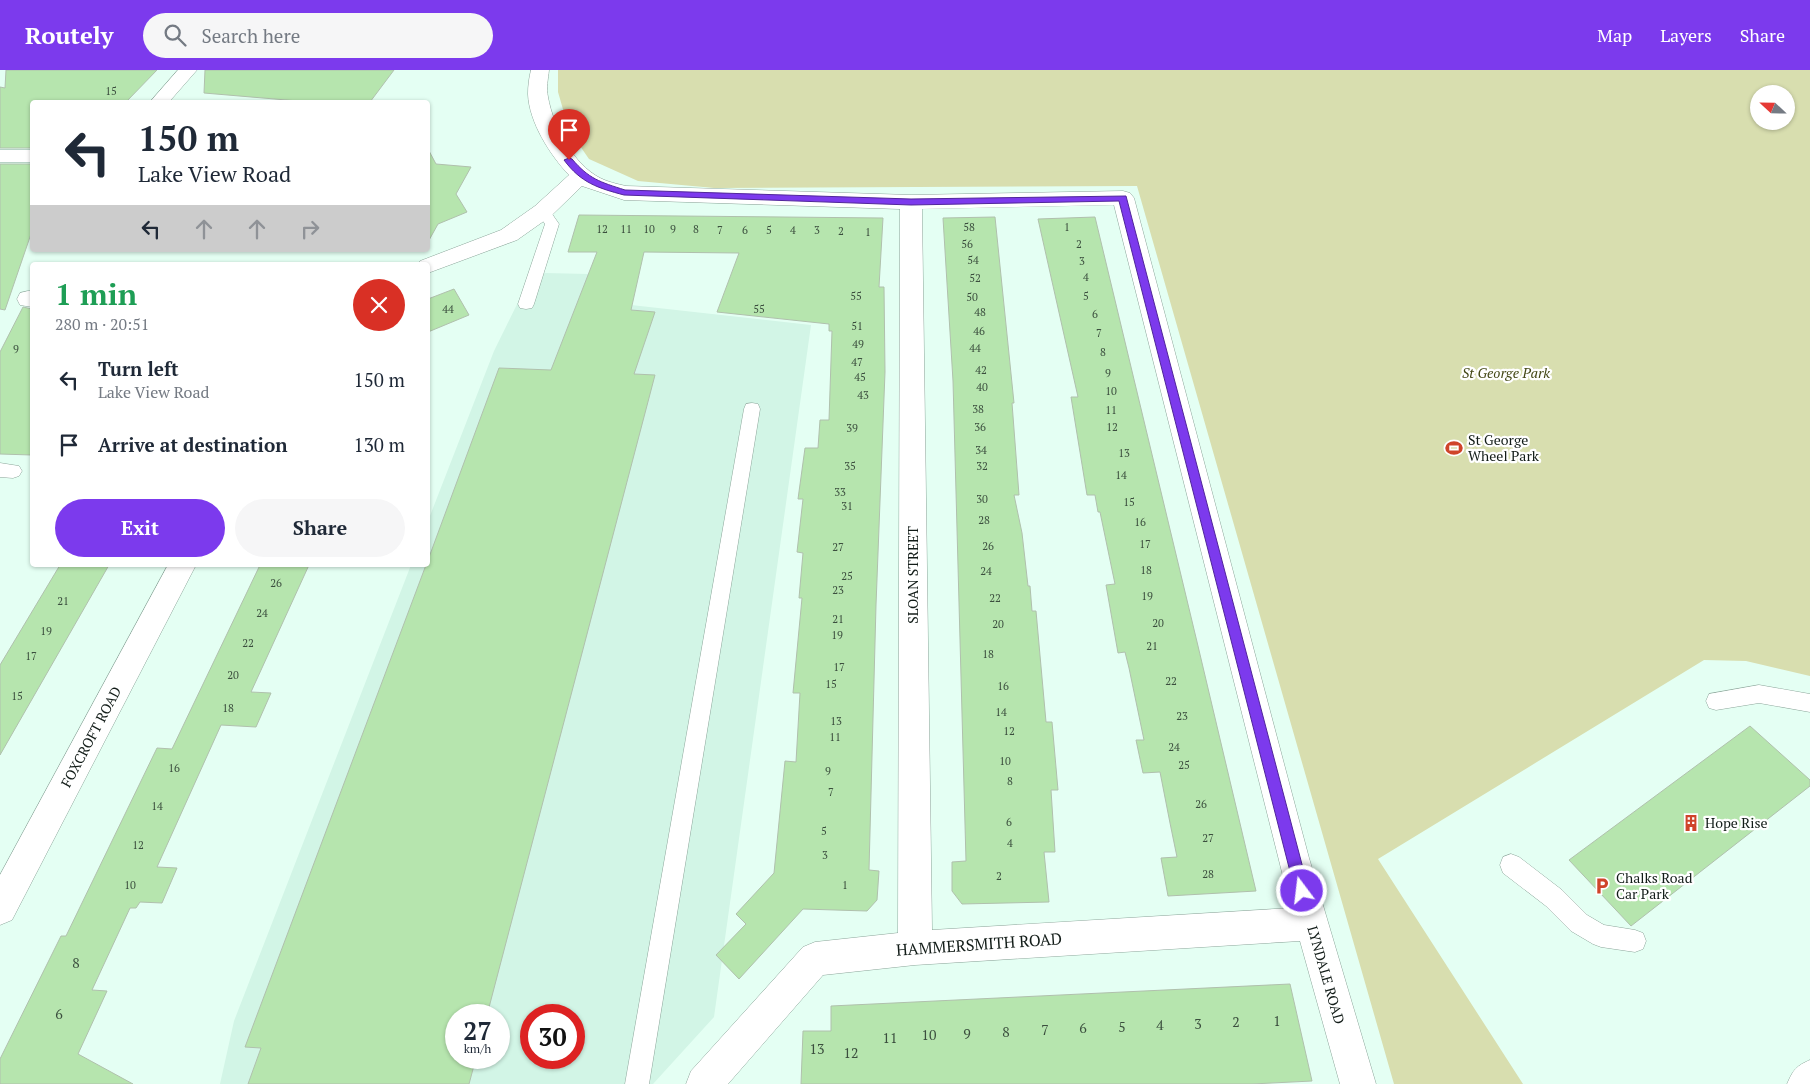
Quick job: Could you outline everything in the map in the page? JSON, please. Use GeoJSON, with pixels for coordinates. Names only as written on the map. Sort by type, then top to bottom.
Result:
{"type":"FeatureCollection","features":[{"type":"Feature","properties":{"kind":"street"},"geometry":{"type":"LineString","coordinates":[[160,100],[188,70]]}},
{"type":"Feature","properties":{"kind":"street"},"geometry":{"type":"LineString","coordinates":[[540,70],[538,96],[550,133],[581,175],[592,183],[624,193],[911,202]]}},
{"type":"Feature","properties":{"kind":"street"},"geometry":{"type":"LineString","coordinates":[[0,156],[30,156]]}},
{"type":"Feature","properties":{"kind":"street"},"geometry":{"type":"LineString","coordinates":[[430,265],[509,235],[543,211],[581,175]]}},
{"type":"Feature","properties":{"kind":"street","name":"LYNDALE ROAD"},"geometry":{"type":"LineString","coordinates":[[911,202],[1123,198],[1311,924],[1358,1084]]}},
{"type":"Feature","properties":{"kind":"street","name":"SLOAN STREET"},"geometry":{"type":"LineString","coordinates":[[911,202],[914,948]]}},
{"type":"Feature","properties":{"kind":"street","name":"FOXCROFT ROAD"},"geometry":{"type":"LineString","coordinates":[[0,908],[181,567]]}},
{"type":"Feature","properties":{"kind":"street","name":"HAMMERSMITH ROAD"},"geometry":{"type":"LineString","coordinates":[[704,1084],[815,958],[914,948],[1311,924]]}},
{"type":"Feature","properties":{"kind":"street"},"geometry":{"type":"LineString","coordinates":[[1806,1084],[1810,1078]]}},
{"type":"Feature","properties":{"kind":"lane"},"geometry":{"type":"LineString","coordinates":[[526,304],[552,224],[543,211]]}},
{"type":"Feature","properties":{"kind":"lane"},"geometry":{"type":"LineString","coordinates":[[637,1084],[752,409]]}},
{"type":"Feature","properties":{"kind":"lane"},"geometry":{"type":"LineString","coordinates":[[1716,701],[1759,694],[1810,703]]}},
{"type":"Feature","properties":{"kind":"lane"},"geometry":{"type":"LineString","coordinates":[[1511,864],[1554,898],[1579,923],[1601,936],[1635,941]]}},
{"type":"Feature","properties":{"kind":"shaded area"},"geometry":{"type":"Polygon","coordinates":[[[544,273],[634,275],[622,304],[811,325],[714,1017],[653,1084],[220,1084],[234,1021],[410,567],[430,567],[430,516],[494,351],[531,276],[544,273]]]}},
{"type":"Feature","properties":{"kind":"green space","name":"St George Park"},"geometry":{"type":"Polygon","coordinates":[[[558,70],[1810,70],[1810,676],[1746,661],[1704,660],[1378,859],[1523,1084],[1394,1084],[1137,186],[714,188],[638,181],[589,159],[569,130],[558,92],[558,70]]]}},
{"type":"Feature","properties":{"kind":"building"},"geometry":{"type":"Polygon","coordinates":[[[6,70],[157,70],[128,100],[30,100],[30,148],[0,148],[0,87],[5,88],[6,70]]]}},
{"type":"Feature","properties":{"kind":"building"},"geometry":{"type":"Polygon","coordinates":[[[205,70],[394,70],[372,100],[286,100],[204,93],[205,70]]]}},
{"type":"Feature","properties":{"kind":"building"},"geometry":{"type":"Polygon","coordinates":[[[430,153],[436,164],[471,167],[456,194],[467,212],[438,224],[430,238],[430,153]]]}},
{"type":"Feature","properties":{"kind":"building"},"geometry":{"type":"Polygon","coordinates":[[[0,164],[30,164],[30,237],[5,310],[0,309],[0,164]]]}},
{"type":"Feature","properties":{"kind":"building"},"geometry":{"type":"Polygon","coordinates":[[[579,215],[883,218],[879,287],[884,287],[885,372],[876,605],[869,870],[879,871],[877,900],[867,911],[803,909],[739,979],[716,955],[746,924],[736,914],[774,873],[785,761],[796,762],[800,693],[793,693],[802,598],[799,598],[803,553],[797,552],[803,499],[798,499],[805,448],[818,448],[820,420],[829,420],[832,331],[829,331],[829,324],[717,312],[739,253],[644,252],[631,310],[655,312],[634,374],[655,375],[490,1004],[445,1004],[445,1069],[473,1069],[469,1084],[248,1084],[261,1048],[245,1047],[425,567],[430,567],[430,555],[499,368],[551,370],[597,252],[568,252],[579,215]]]}},
{"type":"Feature","properties":{"kind":"building"},"geometry":{"type":"Polygon","coordinates":[[[995,217],[1014,403],[1012,403],[1019,495],[1014,495],[1022,533],[1032,611],[1036,611],[1046,722],[1052,722],[1058,790],[1051,790],[1055,852],[1044,852],[1049,902],[962,904],[952,891],[952,862],[966,861],[953,381],[943,218],[995,217]]]}},
{"type":"Feature","properties":{"kind":"building"},"geometry":{"type":"Polygon","coordinates":[[[1095,217],[1256,891],[1168,896],[1161,858],[1177,857],[1160,772],[1143,773],[1136,740],[1144,740],[1125,652],[1118,653],[1106,585],[1115,584],[1095,495],[1087,495],[1071,397],[1078,397],[1038,219],[1095,217]]]}},
{"type":"Feature","properties":{"kind":"building"},"geometry":{"type":"Polygon","coordinates":[[[454,289],[469,315],[430,331],[430,298],[454,289]]]}},
{"type":"Feature","properties":{"kind":"building"},"geometry":{"type":"Polygon","coordinates":[[[23,307],[30,309],[30,455],[0,454],[0,352],[23,307]]]}},
{"type":"Feature","properties":{"kind":"building"},"geometry":{"type":"Polygon","coordinates":[[[59,567],[108,567],[0,755],[0,665],[59,567]]]}},
{"type":"Feature","properties":{"kind":"building"},"geometry":{"type":"Polygon","coordinates":[[[259,567],[308,567],[251,692],[271,693],[256,727],[221,725],[157,867],[177,868],[162,903],[140,902],[136,908],[130,908],[92,990],[107,991],[78,1054],[133,1084],[0,1084],[0,1059],[61,936],[66,936],[157,748],[172,749],[259,567]]]}},
{"type":"Feature","properties":{"kind":"building","name":"Hope Rise"},"geometry":{"type":"Polygon","coordinates":[[[1750,726],[1810,780],[1810,786],[1631,926],[1569,860],[1750,726]]]}},
{"type":"Feature","properties":{"kind":"building"},"geometry":{"type":"Polygon","coordinates":[[[1290,984],[1312,1081],[1252,1084],[801,1084],[803,1031],[831,1031],[831,1006],[1290,984]]]}},
{"type":"Feature","properties":{"kind":"place","name":"St George Wheel Park"},"geometry":{"type":"Point","coordinates":[1454,448]}},
{"type":"Feature","properties":{"kind":"place","name":"Hope Rise"},"geometry":{"type":"Point","coordinates":[1691,823]}},
{"type":"Feature","properties":{"kind":"place","name":"Chalks Road Car Park"},"geometry":{"type":"Point","coordinates":[1602,886]}},
{"type":"Feature","properties":{"kind":"route"},"geometry":{"type":"LineString","coordinates":[[569,160],[581,175],[592,183],[624,193],[911,202],[1123,198],[1302,891]]}}]}
